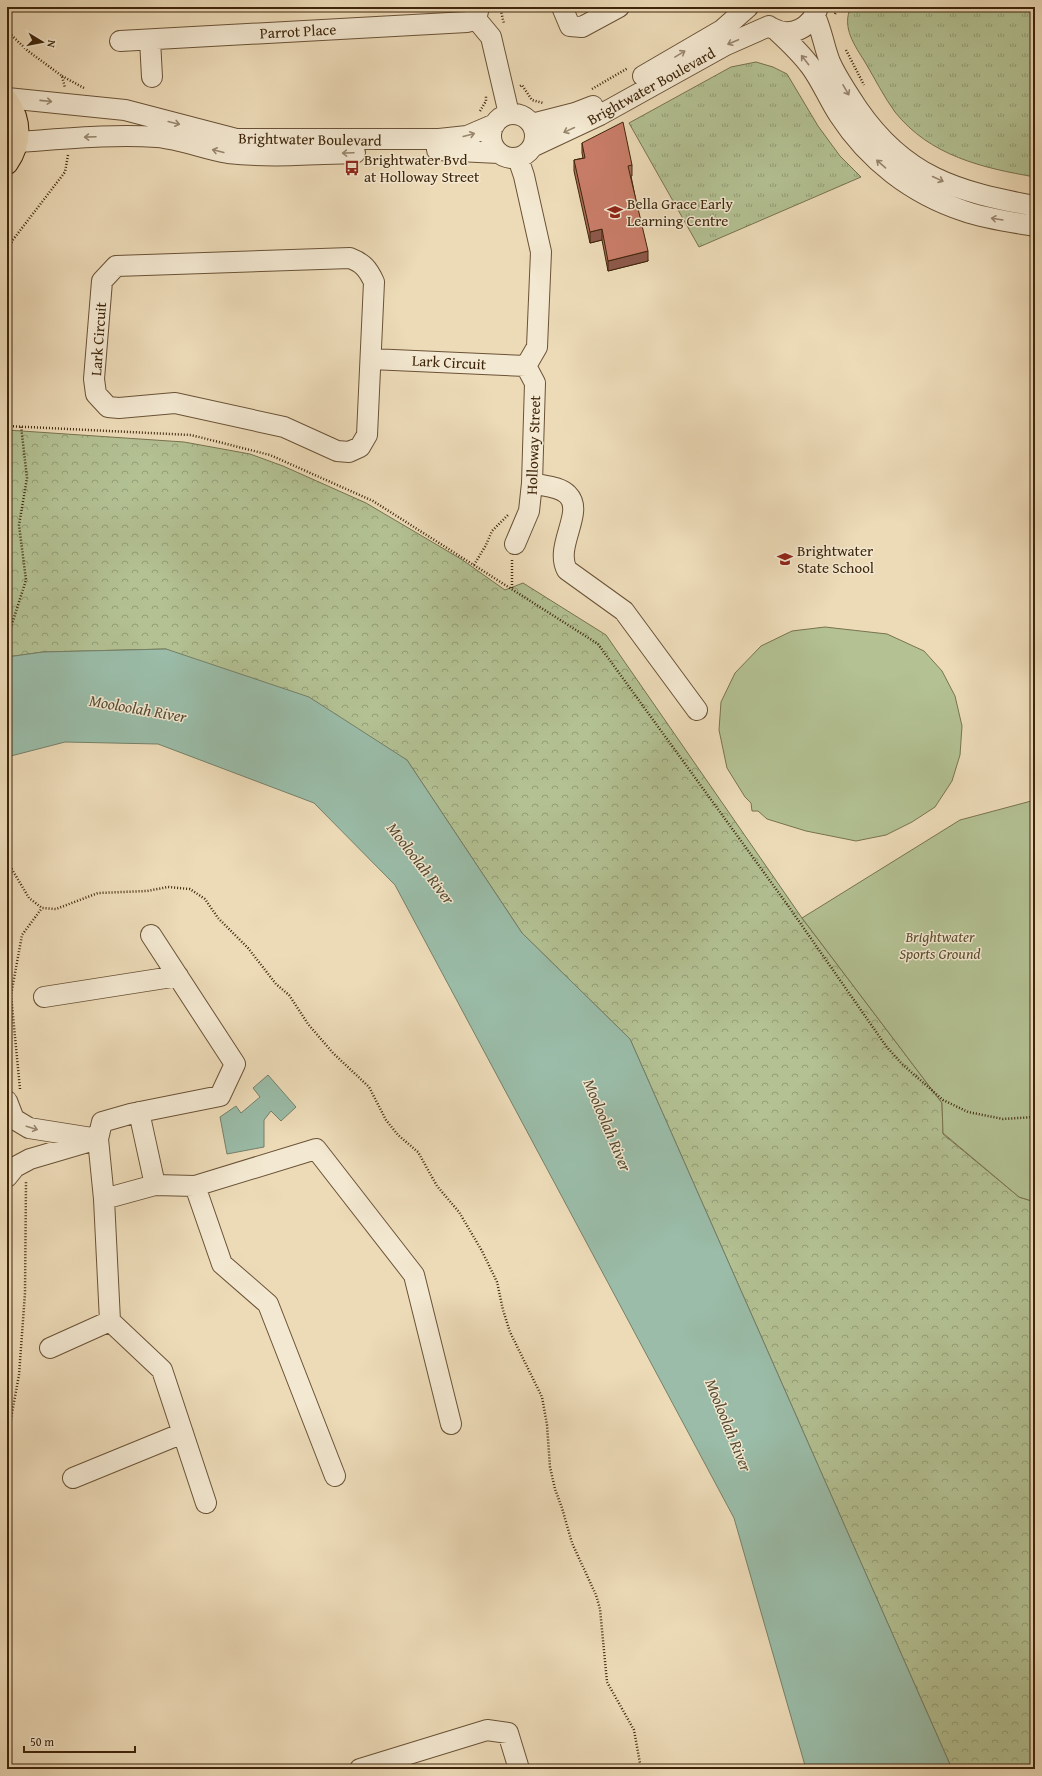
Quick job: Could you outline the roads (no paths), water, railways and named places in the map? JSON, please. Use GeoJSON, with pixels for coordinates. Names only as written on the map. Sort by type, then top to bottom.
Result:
{"type":"FeatureCollection","features":[{"type":"Feature","properties":{"kind":"main road"},"geometry":{"type":"LineString","coordinates":[[7,101],[13,110],[18,126],[17,142],[13,155],[7,164]]}},
{"type":"Feature","properties":{"kind":"street"},"geometry":{"type":"LineString","coordinates":[[562,7],[570,26],[582,27],[619,7]]}},
{"type":"Feature","properties":{"kind":"street","name":"Brightwater Boulevard"},"geometry":{"type":"LineString","coordinates":[[532,124],[575,114],[587,108],[722,30],[748,7]]}},
{"type":"Feature","properties":{"kind":"street"},"geometry":{"type":"LineString","coordinates":[[757,7],[763,20],[796,49],[812,69],[839,115],[859,142],[880,164],[932,199],[957,209],[990,218],[1035,226]]}},
{"type":"Feature","properties":{"kind":"street"},"geometry":{"type":"LineString","coordinates":[[772,28],[784,32],[802,29],[809,23],[816,11]]}},
{"type":"Feature","properties":{"kind":"street"},"geometry":{"type":"LineString","coordinates":[[816,11],[830,62],[847,93],[885,144],[928,175],[951,185],[970,192],[1035,206]]}},
{"type":"Feature","properties":{"kind":"street"},"geometry":{"type":"LineString","coordinates":[[478,13],[491,37],[502,119],[491,136],[494,148],[508,158],[526,152]]}},
{"type":"Feature","properties":{"kind":"street","name":"Parrot Place"},"geometry":{"type":"LineString","coordinates":[[120,41],[467,22],[478,13]]}},
{"type":"Feature","properties":{"kind":"street","name":"Brightwater Boulevard"},"geometry":{"type":"LineString","coordinates":[[526,152],[600,116],[726,45],[772,28]]}},
{"type":"Feature","properties":{"kind":"street"},"geometry":{"type":"LineString","coordinates":[[150,40],[152,77]]}},
{"type":"Feature","properties":{"kind":"street","name":"Brightwater Boulevard"},"geometry":{"type":"LineString","coordinates":[[7,98],[125,110],[236,139],[439,139],[467,136],[502,119]]}},
{"type":"Feature","properties":{"kind":"street"},"geometry":{"type":"LineString","coordinates":[[502,119],[522,116],[532,124],[535,131],[526,152],[524,176],[541,252],[537,347],[526,366]]}},
{"type":"Feature","properties":{"kind":"street","name":"Brightwater Boulevard"},"geometry":{"type":"LineString","coordinates":[[17,142],[88,137],[140,136],[178,140],[226,152],[248,155],[278,156],[438,150],[499,153]]}},
{"type":"Feature","properties":{"kind":"street","name":"Lark Circuit"},"geometry":{"type":"LineString","coordinates":[[350,258],[369,270],[374,282],[372,359],[367,435],[360,448],[349,452],[337,451],[284,427],[175,403],[118,408],[108,407],[96,394],[94,379],[102,281],[116,266],[350,258]]}},
{"type":"Feature","properties":{"kind":"street","name":"Lark Circuit"},"geometry":{"type":"LineString","coordinates":[[372,359],[526,366]]}},
{"type":"Feature","properties":{"kind":"street","name":"Holloway Street"},"geometry":{"type":"LineString","coordinates":[[515,544],[529,511],[532,483],[535,383],[526,366]]}},
{"type":"Feature","properties":{"kind":"street"},"geometry":{"type":"LineString","coordinates":[[532,483],[555,488],[568,494],[573,503],[573,514],[563,553],[563,562],[566,570],[624,611],[697,710]]}},
{"type":"Feature","properties":{"kind":"street"},"geometry":{"type":"LineString","coordinates":[[151,935],[235,1064],[220,1096],[139,1112],[102,1122],[98,1139],[104,1199],[110,1321],[162,1370],[206,1503]]}},
{"type":"Feature","properties":{"kind":"street"},"geometry":{"type":"LineString","coordinates":[[44,997],[178,976]]}},
{"type":"Feature","properties":{"kind":"street"},"geometry":{"type":"LineString","coordinates":[[7,1101],[14,1119],[29,1128],[98,1139]]}},
{"type":"Feature","properties":{"kind":"street"},"geometry":{"type":"LineString","coordinates":[[139,1112],[155,1185]]}},
{"type":"Feature","properties":{"kind":"street"},"geometry":{"type":"LineString","coordinates":[[7,1177],[15,1167],[30,1159],[98,1139]]}},
{"type":"Feature","properties":{"kind":"street"},"geometry":{"type":"LineString","coordinates":[[104,1199],[155,1185],[195,1186],[316,1149],[414,1275],[450,1424]]}},
{"type":"Feature","properties":{"kind":"street"},"geometry":{"type":"LineString","coordinates":[[195,1186],[222,1264],[268,1304],[335,1476]]}},
{"type":"Feature","properties":{"kind":"street"},"geometry":{"type":"LineString","coordinates":[[50,1348],[110,1321]]}},
{"type":"Feature","properties":{"kind":"street"},"geometry":{"type":"LineString","coordinates":[[73,1478],[183,1433]]}},
{"type":"Feature","properties":{"kind":"street"},"geometry":{"type":"LineString","coordinates":[[360,1769],[487,1730],[508,1733],[520,1769]]}},
{"type":"Feature","properties":{"kind":"water","name":"Mooloolah River"},"geometry":{"type":"Polygon","coordinates":[[[166,649],[309,697],[407,760],[522,933],[630,1039],[952,1769],[806,1769],[734,1518],[395,885],[314,803],[158,744],[65,742],[7,757],[7,657],[43,652],[166,649]]]}},
{"type":"Feature","properties":{"kind":"water"},"geometry":{"type":"Polygon","coordinates":[[[268,1075],[296,1107],[281,1121],[271,1111],[264,1120],[264,1147],[227,1154],[220,1117],[236,1106],[241,1113],[260,1097],[253,1088],[268,1075]]]}},
{"type":"Feature","properties":{"kind":"place","name":"Brightwater Bvd at Holloway Street"},"geometry":{"type":"Point","coordinates":[352,168]}},
{"type":"Feature","properties":{"kind":"place","name":"Bella Grace Early Learning Centre"},"geometry":{"type":"Point","coordinates":[615,212]}},
{"type":"Feature","properties":{"kind":"place","name":"Brightwater State School"},"geometry":{"type":"Point","coordinates":[785,559]}},
{"type":"Feature","properties":{"kind":"park label","name":"Brightwater Sports Ground"},"geometry":{"type":"Point","coordinates":[940,944]}}]}
